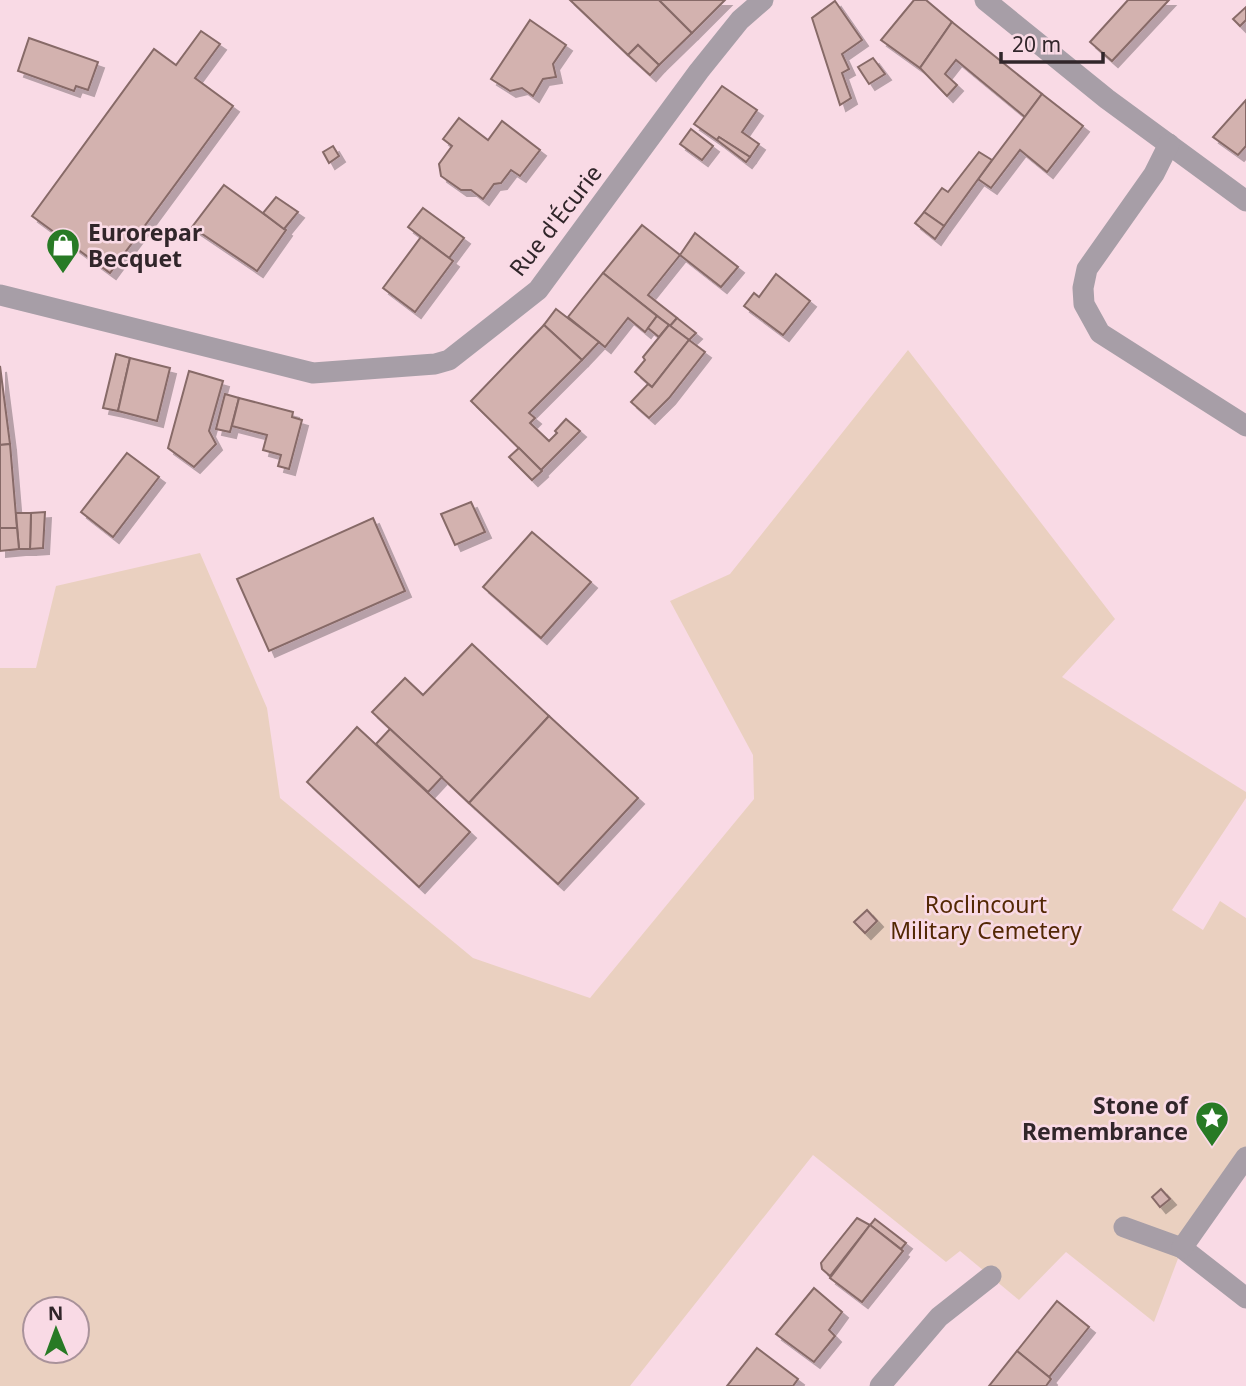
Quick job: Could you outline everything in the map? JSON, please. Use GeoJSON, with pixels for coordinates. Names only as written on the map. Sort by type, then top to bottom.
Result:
{"type":"FeatureCollection","features":[{"type":"Feature","properties":{"kind":"street","name":"Rue d'Écurie"},"geometry":{"type":"LineString","coordinates":[[0,295],[313,373],[435,364],[449,360],[538,290],[699,71],[740,20],[763,0]]}},
{"type":"Feature","properties":{"kind":"street"},"geometry":{"type":"LineString","coordinates":[[985,0],[1107,99],[1246,201]]}},
{"type":"Feature","properties":{"kind":"street"},"geometry":{"type":"LineString","coordinates":[[1169,144],[1154,174],[1087,269],[1083,288],[1084,304],[1100,333],[1246,426]]}},
{"type":"Feature","properties":{"kind":"street"},"geometry":{"type":"LineString","coordinates":[[1182,1248],[1246,1157]]}},
{"type":"Feature","properties":{"kind":"street"},"geometry":{"type":"LineString","coordinates":[[1124,1227],[1182,1248],[1246,1298]]}},
{"type":"Feature","properties":{"kind":"street"},"geometry":{"type":"LineString","coordinates":[[880,1386],[939,1317],[991,1276]]}},
{"type":"Feature","properties":{"kind":"green space","name":"Roclincourt Military Cemetery"},"geometry":{"type":"Polygon","coordinates":[[[908,350],[1115,619],[1062,677],[1246,792],[1246,798],[1172,910],[1203,930],[1220,901],[1246,918],[1246,1157],[1182,1248],[1154,1322],[1066,1252],[1019,1300],[960,1251],[946,1262],[813,1155],[630,1386],[0,1386],[0,668],[36,668],[56,586],[200,553],[267,708],[280,798],[473,958],[590,998],[754,799],[753,755],[670,601],[730,574],[908,350]]]}},
{"type":"Feature","properties":{"kind":"building"},"geometry":{"type":"Polygon","coordinates":[[[570,0],[659,0],[692,33],[659,65],[638,45],[628,55],[570,0]]]}},
{"type":"Feature","properties":{"kind":"building"},"geometry":{"type":"Polygon","coordinates":[[[659,0],[725,0],[692,33],[659,0]]]}},
{"type":"Feature","properties":{"kind":"building"},"geometry":{"type":"Polygon","coordinates":[[[914,0],[926,0],[952,22],[920,68],[881,40],[914,0]]]}},
{"type":"Feature","properties":{"kind":"building"},"geometry":{"type":"Polygon","coordinates":[[[1128,0],[1169,0],[1112,61],[1090,42],[1128,0]]]}},
{"type":"Feature","properties":{"kind":"building"},"geometry":{"type":"Polygon","coordinates":[[[835,1],[862,40],[842,54],[849,69],[842,73],[851,98],[840,105],[812,18],[835,1]]]}},
{"type":"Feature","properties":{"kind":"building"},"geometry":{"type":"Polygon","coordinates":[[[1246,7],[1246,20],[1240,26],[1233,19],[1246,7]]]}},
{"type":"Feature","properties":{"kind":"building"},"geometry":{"type":"Polygon","coordinates":[[[530,20],[566,45],[553,64],[556,77],[543,79],[533,96],[522,88],[510,91],[491,79],[530,20]]]}},
{"type":"Feature","properties":{"kind":"building"},"geometry":{"type":"Polygon","coordinates":[[[952,22],[1042,94],[1025,117],[956,60],[945,74],[957,85],[947,96],[920,68],[952,22]]]}},
{"type":"Feature","properties":{"kind":"building"},"geometry":{"type":"Polygon","coordinates":[[[201,31],[220,44],[195,78],[233,106],[110,273],[32,216],[154,49],[176,65],[201,31]]]}},
{"type":"Feature","properties":{"kind":"building"},"geometry":{"type":"Polygon","coordinates":[[[29,38],[98,62],[88,90],[76,86],[74,91],[18,71],[29,38]]]}},
{"type":"Feature","properties":{"kind":"building"},"geometry":{"type":"Polygon","coordinates":[[[638,45],[659,65],[650,75],[628,55],[638,45]]]}},
{"type":"Feature","properties":{"kind":"building"},"geometry":{"type":"Polygon","coordinates":[[[873,58],[885,74],[869,84],[858,67],[873,58]]]}},
{"type":"Feature","properties":{"kind":"building"},"geometry":{"type":"Polygon","coordinates":[[[722,86],[757,110],[742,132],[759,144],[750,157],[719,137],[717,140],[694,124],[722,86]]]}},
{"type":"Feature","properties":{"kind":"building"},"geometry":{"type":"Polygon","coordinates":[[[1042,94],[1083,126],[1047,172],[1020,150],[991,188],[978,179],[1042,94]]]}},
{"type":"Feature","properties":{"kind":"building"},"geometry":{"type":"Polygon","coordinates":[[[1246,100],[1246,146],[1238,155],[1213,137],[1246,100]]]}},
{"type":"Feature","properties":{"kind":"building"},"geometry":{"type":"Polygon","coordinates":[[[459,118],[488,140],[502,121],[540,150],[520,176],[511,170],[501,183],[494,184],[483,199],[471,190],[461,190],[441,176],[439,164],[452,146],[443,139],[459,118]]]}},
{"type":"Feature","properties":{"kind":"building"},"geometry":{"type":"Polygon","coordinates":[[[691,129],[713,146],[702,160],[680,144],[691,129]]]}},
{"type":"Feature","properties":{"kind":"building"},"geometry":{"type":"Polygon","coordinates":[[[719,137],[750,157],[746,162],[717,140],[719,137]]]}},
{"type":"Feature","properties":{"kind":"building"},"geometry":{"type":"Polygon","coordinates":[[[333,146],[339,156],[329,163],[323,152],[333,146]]]}},
{"type":"Feature","properties":{"kind":"building"},"geometry":{"type":"Polygon","coordinates":[[[979,152],[992,160],[944,226],[924,212],[942,188],[948,192],[979,152]]]}},
{"type":"Feature","properties":{"kind":"building"},"geometry":{"type":"Polygon","coordinates":[[[224,185],[286,230],[257,271],[192,227],[224,185]]]}},
{"type":"Feature","properties":{"kind":"building"},"geometry":{"type":"Polygon","coordinates":[[[276,197],[298,212],[284,229],[263,213],[276,197]]]}},
{"type":"Feature","properties":{"kind":"building"},"geometry":{"type":"Polygon","coordinates":[[[423,208],[464,238],[449,258],[408,227],[423,208]]]}},
{"type":"Feature","properties":{"kind":"building"},"geometry":{"type":"Polygon","coordinates":[[[924,212],[944,226],[935,239],[915,223],[924,212]]]}},
{"type":"Feature","properties":{"kind":"building"},"geometry":{"type":"Polygon","coordinates":[[[642,225],[680,255],[648,295],[677,318],[670,326],[603,273],[642,225]]]}},
{"type":"Feature","properties":{"kind":"building"},"geometry":{"type":"Polygon","coordinates":[[[695,233],[738,267],[721,287],[680,255],[695,233]]]}},
{"type":"Feature","properties":{"kind":"building"},"geometry":{"type":"Polygon","coordinates":[[[421,237],[453,261],[415,312],[383,288],[421,237]]]}},
{"type":"Feature","properties":{"kind":"building"},"geometry":{"type":"Polygon","coordinates":[[[603,273],[657,316],[645,332],[628,318],[605,347],[568,317],[603,273]]]}},
{"type":"Feature","properties":{"kind":"building"},"geometry":{"type":"Polygon","coordinates":[[[776,274],[810,301],[783,335],[744,306],[754,293],[759,297],[776,274]]]}},
{"type":"Feature","properties":{"kind":"building"},"geometry":{"type":"Polygon","coordinates":[[[556,309],[599,342],[582,360],[544,325],[556,309]]]}},
{"type":"Feature","properties":{"kind":"building"},"geometry":{"type":"Polygon","coordinates":[[[657,316],[669,325],[659,337],[648,328],[657,316]]]}},
{"type":"Feature","properties":{"kind":"building"},"geometry":{"type":"Polygon","coordinates":[[[677,318],[696,333],[689,340],[670,326],[677,318]]]}},
{"type":"Feature","properties":{"kind":"building"},"geometry":{"type":"Polygon","coordinates":[[[544,325],[582,360],[529,413],[535,418],[530,423],[549,441],[566,419],[580,431],[541,470],[471,401],[544,325]]]}},
{"type":"Feature","properties":{"kind":"building"},"geometry":{"type":"Polygon","coordinates":[[[669,325],[689,340],[652,387],[635,372],[645,360],[643,357],[669,325]]]}},
{"type":"Feature","properties":{"kind":"building"},"geometry":{"type":"Polygon","coordinates":[[[689,340],[705,352],[669,398],[649,418],[631,402],[648,384],[652,387],[689,340]]]}},
{"type":"Feature","properties":{"kind":"building"},"geometry":{"type":"Polygon","coordinates":[[[116,354],[130,358],[118,411],[103,408],[116,354]]]}},
{"type":"Feature","properties":{"kind":"building"},"geometry":{"type":"Polygon","coordinates":[[[130,358],[170,368],[157,421],[118,411],[130,358]]]}},
{"type":"Feature","properties":{"kind":"building"},"geometry":{"type":"Polygon","coordinates":[[[0,366],[10,444],[0,445],[0,366]]]}},
{"type":"Feature","properties":{"kind":"building"},"geometry":{"type":"Polygon","coordinates":[[[189,371],[223,381],[209,431],[216,444],[194,467],[168,448],[189,371]]]}},
{"type":"Feature","properties":{"kind":"building"},"geometry":{"type":"Polygon","coordinates":[[[225,394],[239,398],[230,432],[216,429],[225,394]]]}},
{"type":"Feature","properties":{"kind":"building"},"geometry":{"type":"Polygon","coordinates":[[[239,398],[293,412],[292,417],[302,420],[289,469],[278,466],[281,455],[263,450],[267,435],[232,426],[239,398]]]}},
{"type":"Feature","properties":{"kind":"building"},"geometry":{"type":"Polygon","coordinates":[[[10,444],[17,528],[0,528],[0,445],[10,444]]]}},
{"type":"Feature","properties":{"kind":"building"},"geometry":{"type":"Polygon","coordinates":[[[519,448],[542,471],[532,480],[509,457],[519,448]]]}},
{"type":"Feature","properties":{"kind":"building"},"geometry":{"type":"Polygon","coordinates":[[[127,453],[159,477],[113,537],[81,512],[127,453]]]}},
{"type":"Feature","properties":{"kind":"building"},"geometry":{"type":"Polygon","coordinates":[[[471,502],[485,532],[455,545],[441,514],[471,502]]]}},
{"type":"Feature","properties":{"kind":"building"},"geometry":{"type":"Polygon","coordinates":[[[45,512],[43,548],[30,549],[31,513],[45,512]]]}},
{"type":"Feature","properties":{"kind":"building"},"geometry":{"type":"Polygon","coordinates":[[[16,513],[31,513],[30,549],[19,549],[16,513]]]}},
{"type":"Feature","properties":{"kind":"building"},"geometry":{"type":"Polygon","coordinates":[[[373,518],[405,591],[269,651],[237,579],[373,518]]]}},
{"type":"Feature","properties":{"kind":"building"},"geometry":{"type":"Polygon","coordinates":[[[0,528],[17,528],[19,549],[0,551],[0,528]]]}},
{"type":"Feature","properties":{"kind":"building"},"geometry":{"type":"Polygon","coordinates":[[[532,532],[591,582],[541,638],[483,587],[532,532]]]}},
{"type":"Feature","properties":{"kind":"building"},"geometry":{"type":"Polygon","coordinates":[[[472,644],[549,716],[469,803],[372,712],[405,678],[423,695],[472,644]]]}},
{"type":"Feature","properties":{"kind":"building"},"geometry":{"type":"Polygon","coordinates":[[[549,716],[638,798],[558,884],[469,803],[549,716]]]}},
{"type":"Feature","properties":{"kind":"building"},"geometry":{"type":"Polygon","coordinates":[[[357,727],[470,832],[419,887],[307,782],[357,727]]]}},
{"type":"Feature","properties":{"kind":"building"},"geometry":{"type":"Polygon","coordinates":[[[390,729],[442,777],[428,792],[376,744],[390,729]]]}},
{"type":"Feature","properties":{"kind":"building"},"geometry":{"type":"Polygon","coordinates":[[[867,910],[877,921],[865,933],[854,922],[867,910]]]}},
{"type":"Feature","properties":{"kind":"building"},"geometry":{"type":"Polygon","coordinates":[[[1161,1189],[1170,1199],[1160,1207],[1152,1197],[1161,1189]]]}},
{"type":"Feature","properties":{"kind":"building"},"geometry":{"type":"Polygon","coordinates":[[[857,1218],[870,1225],[830,1276],[822,1269],[821,1263],[857,1218]]]}},
{"type":"Feature","properties":{"kind":"building"},"geometry":{"type":"Polygon","coordinates":[[[875,1219],[906,1243],[901,1249],[870,1225],[875,1219]]]}},
{"type":"Feature","properties":{"kind":"building"},"geometry":{"type":"Polygon","coordinates":[[[870,1225],[903,1251],[862,1302],[830,1278],[870,1225]]]}},
{"type":"Feature","properties":{"kind":"building"},"geometry":{"type":"Polygon","coordinates":[[[814,1288],[842,1312],[829,1330],[835,1336],[814,1362],[776,1334],[814,1288]]]}},
{"type":"Feature","properties":{"kind":"building"},"geometry":{"type":"Polygon","coordinates":[[[1057,1301],[1089,1327],[1049,1377],[1017,1351],[1057,1301]]]}},
{"type":"Feature","properties":{"kind":"building"},"geometry":{"type":"Polygon","coordinates":[[[757,1348],[798,1379],[793,1386],[727,1386],[757,1348]]]}},
{"type":"Feature","properties":{"kind":"building"},"geometry":{"type":"Polygon","coordinates":[[[1017,1351],[1051,1379],[1046,1386],[989,1386],[1017,1351]]]}},
{"type":"Feature","properties":{"kind":"place","name":"Eurorepar Becquet"},"geometry":{"type":"Point","coordinates":[63,275]}},
{"type":"Feature","properties":{"kind":"place","name":"Stone of Remembrance"},"geometry":{"type":"Point","coordinates":[1212,1148]}}]}
